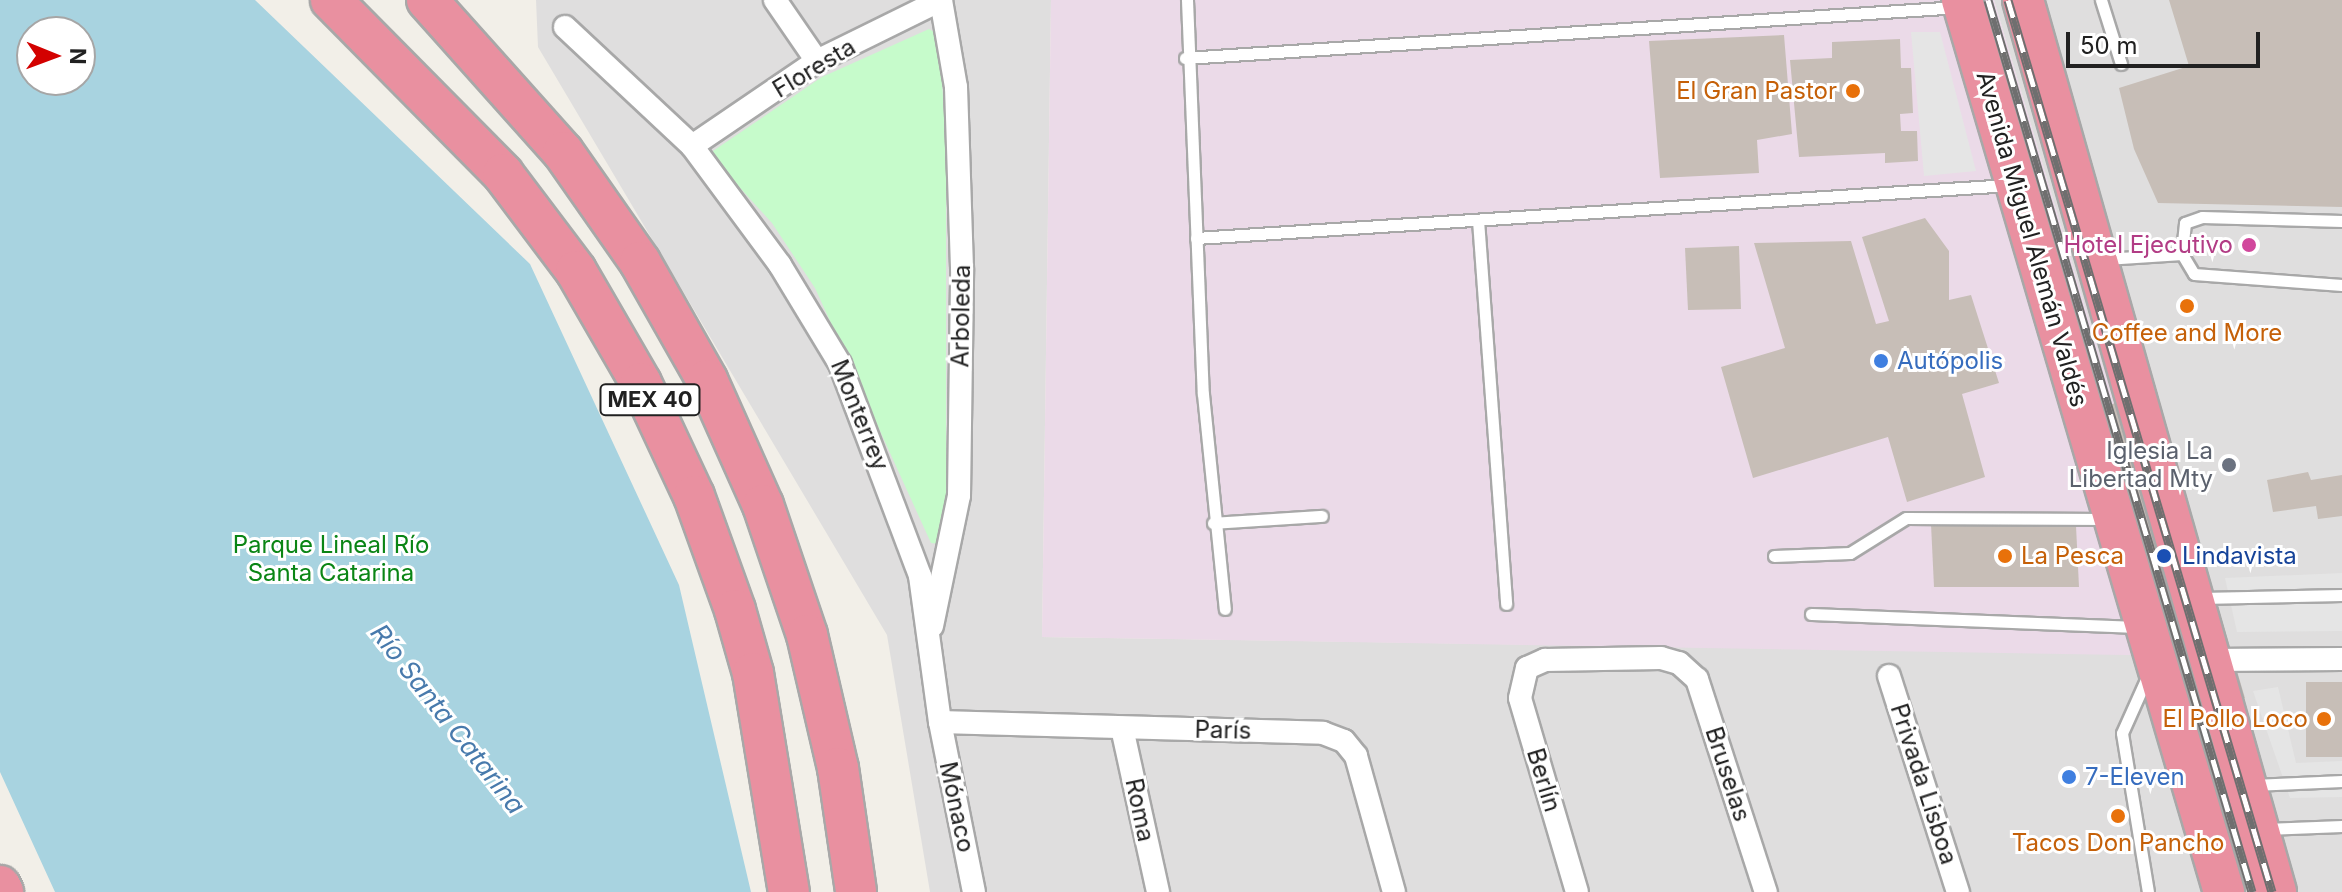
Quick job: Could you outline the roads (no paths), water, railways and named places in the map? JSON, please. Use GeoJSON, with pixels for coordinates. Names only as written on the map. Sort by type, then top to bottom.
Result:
{"type":"FeatureCollection","features":[{"type":"Feature","properties":{"kind":"highway","name":"MEX 40"},"geometry":{"type":"LineString","coordinates":[[331,0],[503,174],[576,271],[641,383],[694,496],[742,635],[789,892]]}},
{"type":"Feature","properties":{"kind":"highway","name":"MEX 40"},"geometry":{"type":"LineString","coordinates":[[427,0],[520,100],[595,195],[713,392],[763,505],[807,635],[838,768],[856,892]]}},
{"type":"Feature","properties":{"kind":"highway"},"geometry":{"type":"LineString","coordinates":[[2023,0],[2276,892]]}},
{"type":"Feature","properties":{"kind":"highway","name":"Avenida Miguel Alemán Valdés"},"geometry":{"type":"LineString","coordinates":[[1963,3],[2224,892]]}},
{"type":"Feature","properties":{"kind":"highway"},"geometry":{"type":"LineString","coordinates":[[2113,519],[2140,533],[2184,650],[2210,660]]}},
{"type":"Feature","properties":{"kind":"highway"},"geometry":{"type":"LineString","coordinates":[[2222,710],[2221,773],[2239,846],[2230,892]]}},
{"type":"Feature","properties":{"kind":"highway"},"geometry":{"type":"LineString","coordinates":[[0,886],[3,892]]}},
{"type":"Feature","properties":{"kind":"street"},"geometry":{"type":"LineString","coordinates":[[775,0],[817,61]]}},
{"type":"Feature","properties":{"kind":"street","name":"Floresta"},"geometry":{"type":"LineString","coordinates":[[692,146],[817,61],[941,0]]}},
{"type":"Feature","properties":{"kind":"street","name":"Arboleda"},"geometry":{"type":"LineString","coordinates":[[931,630],[949,565],[960,450],[956,87],[941,0]]}},
{"type":"Feature","properties":{"kind":"street","name":"Monterrey"},"geometry":{"type":"LineString","coordinates":[[565,27],[692,146],[780,265],[840,364],[920,576],[931,630],[940,722]]}},
{"type":"Feature","properties":{"kind":"street"},"geometry":{"type":"LineString","coordinates":[[2210,660],[2342,659]]}},
{"type":"Feature","properties":{"kind":"street","name":"Berlín"},"geometry":{"type":"LineString","coordinates":[[1577,892],[1520,698],[1527,668],[1545,660],[1679,663]]}},
{"type":"Feature","properties":{"kind":"street","name":"Bruselas"},"geometry":{"type":"LineString","coordinates":[[1679,663],[1697,679],[1766,892]]}},
{"type":"Feature","properties":{"kind":"street","name":"Privada Lisboa"},"geometry":{"type":"LineString","coordinates":[[1889,676],[1958,892]]}},
{"type":"Feature","properties":{"kind":"street","name":"París"},"geometry":{"type":"LineString","coordinates":[[940,722],[1323,733],[1344,741],[1356,756],[1394,892]]}},
{"type":"Feature","properties":{"kind":"street","name":"Mónaco"},"geometry":{"type":"LineString","coordinates":[[940,722],[974,892]]}},
{"type":"Feature","properties":{"kind":"street","name":"Roma"},"geometry":{"type":"LineString","coordinates":[[1122,728],[1158,892]]}},
{"type":"Feature","properties":{"kind":"lane"},"geometry":{"type":"LineString","coordinates":[[1187,0],[1185,58],[1213,523],[1225,609]]}},
{"type":"Feature","properties":{"kind":"lane"},"geometry":{"type":"LineString","coordinates":[[2101,0],[2121,64]]}},
{"type":"Feature","properties":{"kind":"lane"},"geometry":{"type":"LineString","coordinates":[[1185,58],[1963,3]]}},
{"type":"Feature","properties":{"kind":"lane"},"geometry":{"type":"LineString","coordinates":[[1196,238],[2017,184]]}},
{"type":"Feature","properties":{"kind":"lane"},"geometry":{"type":"LineString","coordinates":[[2342,221],[2202,217],[2185,223],[2182,254],[2194,274],[2342,285]]}},
{"type":"Feature","properties":{"kind":"lane"},"geometry":{"type":"LineString","coordinates":[[1478,220],[1506,604]]}},
{"type":"Feature","properties":{"kind":"lane"},"geometry":{"type":"LineString","coordinates":[[2097,260],[2182,254]]}},
{"type":"Feature","properties":{"kind":"lane"},"geometry":{"type":"LineString","coordinates":[[1213,523],[1322,516]]}},
{"type":"Feature","properties":{"kind":"lane"},"geometry":{"type":"LineString","coordinates":[[1774,556],[1850,553],[1906,518],[2113,519]]}},
{"type":"Feature","properties":{"kind":"lane"},"geometry":{"type":"LineString","coordinates":[[2193,598],[2342,595]]}},
{"type":"Feature","properties":{"kind":"lane"},"geometry":{"type":"LineString","coordinates":[[1811,614],[2151,643],[2122,733],[2148,892]]}},
{"type":"Feature","properties":{"kind":"lane"},"geometry":{"type":"LineString","coordinates":[[2244,785],[2342,781]]}},
{"type":"Feature","properties":{"kind":"lane"},"geometry":{"type":"LineString","coordinates":[[2256,829],[2342,826]]}},
{"type":"Feature","properties":{"kind":"water","name":"Río Santa Catarina"},"geometry":{"type":"Polygon","coordinates":[[[0,0],[255,0],[530,264],[679,585],[751,892],[55,892],[0,772],[0,0]]]}},
{"type":"Feature","properties":{"kind":"railway"},"geometry":{"type":"LineString","coordinates":[[1988,0],[2252,892]]}},
{"type":"Feature","properties":{"kind":"railway"},"geometry":{"type":"LineString","coordinates":[[2008,0],[2272,892]]}},
{"type":"Feature","properties":{"kind":"place","name":"El Gran Pastor"},"geometry":{"type":"Point","coordinates":[1853,91]}},
{"type":"Feature","properties":{"kind":"place","name":"Hotel Ejecutivo"},"geometry":{"type":"Point","coordinates":[2249,245]}},
{"type":"Feature","properties":{"kind":"place","name":"Coffee and More"},"geometry":{"type":"Point","coordinates":[2187,306]}},
{"type":"Feature","properties":{"kind":"place","name":"Autópolis"},"geometry":{"type":"Point","coordinates":[1881,361]}},
{"type":"Feature","properties":{"kind":"place","name":"Iglesia La Libertad Mty"},"geometry":{"type":"Point","coordinates":[2229,465]}},
{"type":"Feature","properties":{"kind":"place","name":"La Pesca"},"geometry":{"type":"Point","coordinates":[2005,556]}},
{"type":"Feature","properties":{"kind":"place","name":"Lindavista"},"geometry":{"type":"Point","coordinates":[2164,556]}},
{"type":"Feature","properties":{"kind":"place","name":"El Pollo Loco"},"geometry":{"type":"Point","coordinates":[2324,719]}},
{"type":"Feature","properties":{"kind":"place","name":"7-Eleven"},"geometry":{"type":"Point","coordinates":[2069,777]}},
{"type":"Feature","properties":{"kind":"place","name":"Tacos Don Pancho"},"geometry":{"type":"Point","coordinates":[2118,816]}},
{"type":"Feature","properties":{"kind":"park label","name":"Parque Lineal Río Santa Catarina"},"geometry":{"type":"Point","coordinates":[331,559]}}]}
